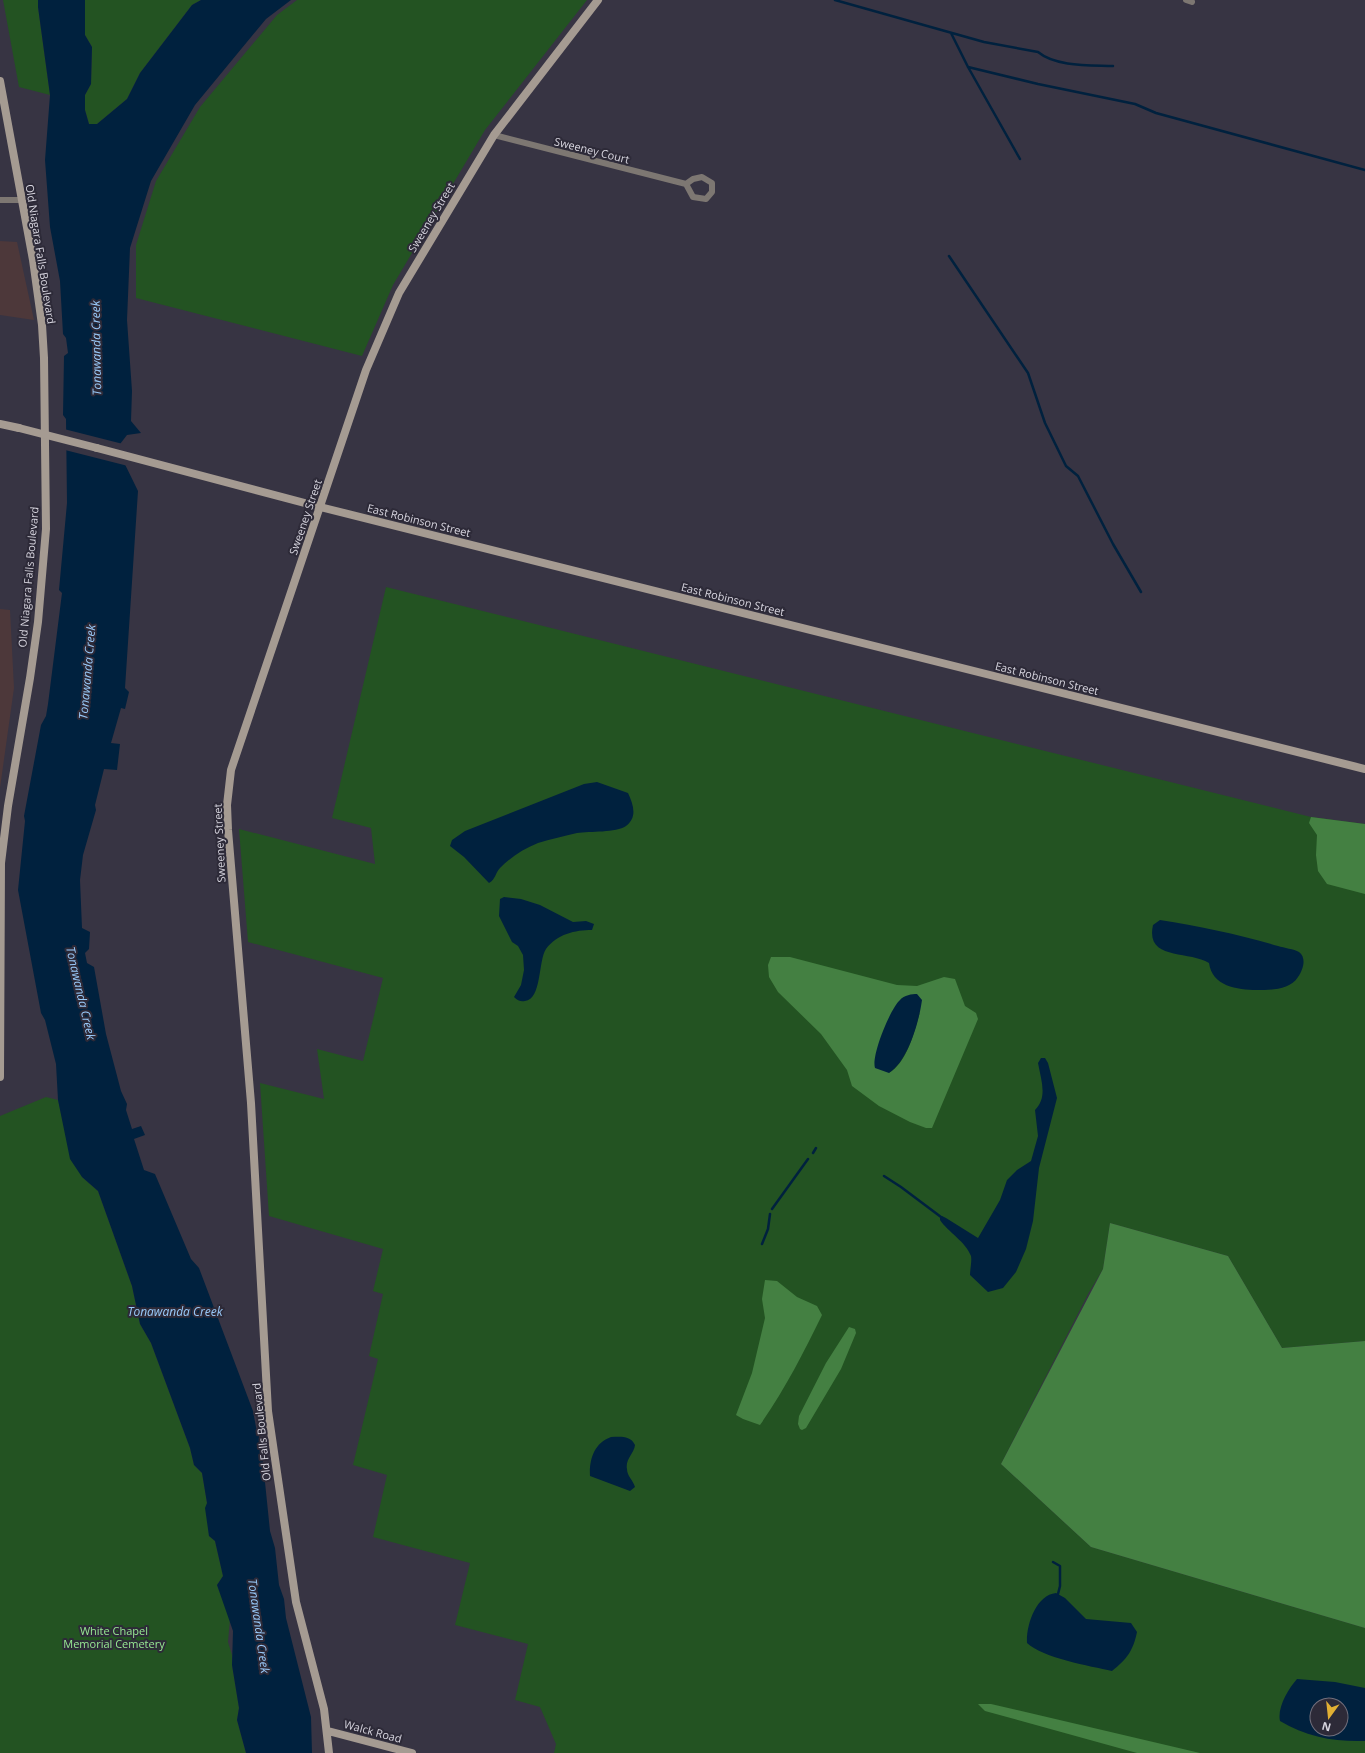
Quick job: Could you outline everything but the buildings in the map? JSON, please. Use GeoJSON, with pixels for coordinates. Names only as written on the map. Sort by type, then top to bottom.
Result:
{"type":"FeatureCollection","features":[{"type":"Feature","properties":{"kind":"street","name":"Sweeney Street"},"geometry":{"type":"LineString","coordinates":[[251,1103],[228,830],[227,805],[231,770],[366,370],[399,293],[494,135],[598,0]]}},
{"type":"Feature","properties":{"kind":"street"},"geometry":{"type":"LineString","coordinates":[[1186,0],[1192,2]]}},
{"type":"Feature","properties":{"kind":"street","name":"Old Niagara Falls Boulevard"},"geometry":{"type":"LineString","coordinates":[[0,81],[38,292],[44,358],[46,528],[38,622],[8,806],[2,863],[0,1077]]}},
{"type":"Feature","properties":{"kind":"street","name":"Sweeney Court"},"geometry":{"type":"LineString","coordinates":[[494,135],[686,184]]}},
{"type":"Feature","properties":{"kind":"street"},"geometry":{"type":"LineString","coordinates":[[0,200],[22,200]]}},
{"type":"Feature","properties":{"kind":"street","name":"East Robinson Street"},"geometry":{"type":"LineString","coordinates":[[0,424],[156,463],[320,507],[1365,769]]}},
{"type":"Feature","properties":{"kind":"street","name":"Old Falls Boulevard"},"geometry":{"type":"LineString","coordinates":[[251,1103],[268,1411],[296,1602],[318,1682],[328,1731],[329,1753]]}},
{"type":"Feature","properties":{"kind":"street","name":"Walck Road"},"geometry":{"type":"LineString","coordinates":[[328,1731],[412,1753]]}},
{"type":"Feature","properties":{"kind":"shaded area"},"geometry":{"type":"Polygon","coordinates":[[[0,241],[17,242],[34,320],[0,315],[0,241]]]}},
{"type":"Feature","properties":{"kind":"shaded area"},"geometry":{"type":"Polygon","coordinates":[[[0,609],[10,610],[14,688],[0,788],[0,609]]]}},
{"type":"Feature","properties":{"kind":"green space"},"geometry":{"type":"Polygon","coordinates":[[[3,0],[38,0],[50,95],[19,87],[3,0]]]}},
{"type":"Feature","properties":{"kind":"green space"},"geometry":{"type":"Polygon","coordinates":[[[85,0],[201,0],[192,5],[140,73],[127,99],[97,124],[89,124],[85,110],[85,95],[91,84],[92,47],[85,35],[85,0]]]}},
{"type":"Feature","properties":{"kind":"green space"},"geometry":{"type":"Polygon","coordinates":[[[297,0],[587,0],[485,130],[393,285],[362,356],[136,298],[136,245],[156,181],[200,107],[277,15],[297,0]]]}},
{"type":"Feature","properties":{"kind":"green space"},"geometry":{"type":"Polygon","coordinates":[[[386,587],[1311,817],[1365,824],[1365,1341],[1282,1348],[1228,1256],[1110,1223],[1103,1269],[1088,1294],[1001,1464],[1091,1547],[1365,1628],[1365,1753],[554,1753],[556,1744],[540,1707],[515,1700],[528,1644],[455,1625],[470,1563],[373,1537],[387,1475],[353,1465],[378,1359],[369,1356],[383,1294],[373,1291],[383,1249],[269,1216],[260,1083],[324,1099],[317,1049],[363,1061],[383,978],[248,942],[239,829],[375,864],[371,828],[332,818],[386,587]]]}},
{"type":"Feature","properties":{"kind":"green space"},"geometry":{"type":"Polygon","coordinates":[[[1311,817],[1365,824],[1365,894],[1327,884],[1318,871],[1316,855],[1317,835],[1309,823],[1311,817]]]}},
{"type":"Feature","properties":{"kind":"green space"},"geometry":{"type":"Polygon","coordinates":[[[771,957],[790,957],[897,985],[917,986],[944,977],[955,979],[965,1006],[976,1013],[978,1019],[932,1128],[926,1128],[910,1122],[879,1106],[852,1086],[847,1070],[821,1034],[778,992],[769,977],[768,965],[771,957]],[[920,1012],[889,1073],[896,1068],[906,1054],[913,1037],[920,1012]]]}},
{"type":"Feature","properties":{"kind":"green space","name":"White Chapel Memorial Cemetery"},"geometry":{"type":"Polygon","coordinates":[[[46,1097],[58,1100],[63,1121],[82,1177],[98,1191],[132,1286],[140,1324],[151,1343],[190,1448],[194,1465],[202,1473],[207,1503],[209,1536],[215,1541],[223,1576],[217,1585],[230,1619],[228,1642],[232,1655],[232,1665],[239,1708],[237,1720],[246,1753],[0,1753],[0,1116],[46,1097]]]}},
{"type":"Feature","properties":{"kind":"green space"},"geometry":{"type":"Polygon","coordinates":[[[1110,1223],[1228,1256],[1282,1348],[1365,1341],[1365,1628],[1091,1547],[1001,1464],[1103,1269],[1110,1223]]]}},
{"type":"Feature","properties":{"kind":"green space"},"geometry":{"type":"Polygon","coordinates":[[[765,1280],[777,1281],[797,1297],[817,1306],[822,1315],[808,1344],[778,1398],[760,1425],[736,1415],[752,1373],[765,1318],[762,1299],[765,1280]]]}},
{"type":"Feature","properties":{"kind":"green space"},"geometry":{"type":"Polygon","coordinates":[[[849,1327],[855,1329],[856,1333],[841,1369],[806,1428],[802,1430],[798,1424],[799,1416],[826,1363],[849,1327]]]}},
{"type":"Feature","properties":{"kind":"green space"},"geometry":{"type":"Polygon","coordinates":[[[978,1704],[991,1704],[1200,1753],[1137,1753],[985,1711],[978,1704]]]}},
{"type":"Feature","properties":{"kind":"water","name":"Tonawanda Creek"},"geometry":{"type":"Polygon","coordinates":[[[38,0],[85,0],[85,35],[92,47],[91,84],[85,95],[85,110],[89,124],[97,124],[127,99],[140,73],[192,5],[201,0],[291,0],[266,19],[195,105],[151,181],[130,248],[127,320],[132,391],[131,421],[141,433],[127,435],[117,448],[138,491],[125,688],[129,692],[125,709],[121,708],[111,743],[120,744],[117,770],[104,769],[95,805],[96,810],[83,855],[80,880],[82,928],[90,932],[89,949],[85,953],[87,963],[94,967],[106,1034],[121,1091],[127,1104],[126,1110],[132,1129],[141,1126],[145,1135],[134,1139],[144,1170],[155,1174],[191,1259],[199,1268],[253,1411],[261,1443],[270,1531],[275,1548],[279,1585],[284,1599],[286,1618],[311,1717],[312,1753],[246,1753],[237,1720],[239,1708],[232,1665],[233,1631],[217,1585],[223,1576],[215,1541],[209,1536],[205,1508],[207,1503],[202,1473],[194,1465],[190,1448],[151,1343],[140,1324],[132,1286],[98,1191],[82,1177],[70,1159],[58,1100],[56,1064],[45,1020],[41,1013],[18,890],[25,821],[24,816],[41,725],[46,716],[48,704],[62,593],[59,590],[67,503],[66,419],[63,415],[64,356],[68,353],[66,338],[63,334],[60,281],[50,227],[45,160],[50,95],[38,0]]]}},
{"type":"Feature","properties":{"kind":"water"},"geometry":{"type":"Polygon","coordinates":[[[597,782],[628,793],[633,806],[633,815],[632,819],[626,826],[610,831],[577,833],[538,843],[508,860],[489,883],[464,857],[450,846],[452,840],[465,831],[584,784],[597,782]]]}},
{"type":"Feature","properties":{"kind":"water"},"geometry":{"type":"Polygon","coordinates":[[[504,897],[521,899],[540,905],[573,922],[586,921],[594,924],[592,930],[573,932],[561,936],[550,944],[543,955],[537,987],[534,994],[530,999],[525,1001],[520,1001],[514,997],[521,985],[524,970],[523,955],[518,946],[512,942],[499,916],[500,899],[504,897]]]}},
{"type":"Feature","properties":{"kind":"water"},"geometry":{"type":"Polygon","coordinates":[[[1160,920],[1220,931],[1294,950],[1299,952],[1303,957],[1303,968],[1295,981],[1285,987],[1268,990],[1234,988],[1220,982],[1215,977],[1211,971],[1209,963],[1201,959],[1170,953],[1156,944],[1152,936],[1153,925],[1160,920]]]}},
{"type":"Feature","properties":{"kind":"water"},"geometry":{"type":"Polygon","coordinates":[[[917,994],[922,1000],[920,1009],[912,1040],[902,1060],[889,1073],[875,1068],[876,1054],[882,1033],[891,1013],[902,998],[908,995],[917,994]]]}},
{"type":"Feature","properties":{"kind":"water"},"geometry":{"type":"Polygon","coordinates":[[[1041,1058],[1045,1058],[1048,1063],[1057,1098],[1039,1168],[1033,1221],[1026,1249],[1016,1272],[1003,1288],[988,1292],[970,1275],[971,1256],[969,1251],[943,1224],[940,1218],[942,1216],[946,1218],[978,1238],[1000,1200],[1007,1180],[1017,1170],[1031,1161],[1038,1136],[1035,1110],[1039,1105],[1042,1094],[1042,1082],[1038,1063],[1041,1058]]]}},
{"type":"Feature","properties":{"kind":"water"},"geometry":{"type":"Polygon","coordinates":[[[611,1437],[628,1438],[635,1445],[627,1462],[627,1471],[635,1487],[630,1491],[590,1476],[590,1464],[594,1453],[600,1443],[611,1437]]]}},
{"type":"Feature","properties":{"kind":"water"},"geometry":{"type":"Polygon","coordinates":[[[1056,1593],[1065,1598],[1086,1619],[1131,1623],[1137,1632],[1134,1644],[1122,1663],[1112,1671],[1055,1657],[1034,1648],[1027,1643],[1030,1620],[1038,1605],[1049,1595],[1056,1593]]]}},
{"type":"Feature","properties":{"kind":"water"},"geometry":{"type":"Polygon","coordinates":[[[1297,1679],[1335,1682],[1365,1688],[1365,1741],[1343,1741],[1321,1737],[1349,1737],[1349,1697],[1309,1697],[1309,1735],[1280,1721],[1280,1710],[1287,1693],[1297,1679]]]}},
{"type":"Feature","properties":{"kind":"pier"},"geometry":{"type":"Polygon","coordinates":[[[64,429],[123,444],[119,449],[128,466],[65,450],[64,429]]]}},
{"type":"Feature","properties":{"kind":"waterway"},"geometry":{"type":"LineString","coordinates":[[835,0],[984,42],[1038,52],[1045,57],[1064,63],[1113,66]]}},
{"type":"Feature","properties":{"kind":"waterway"},"geometry":{"type":"LineString","coordinates":[[951,33],[968,67],[1020,159]]}},
{"type":"Feature","properties":{"kind":"waterway"},"geometry":{"type":"LineString","coordinates":[[968,67],[1038,84],[1135,104],[1156,113],[1365,170]]}},
{"type":"Feature","properties":{"kind":"waterway"},"geometry":{"type":"LineString","coordinates":[[949,256],[1028,373],[1045,423],[1066,466],[1078,476],[1113,544],[1141,592]]}},
{"type":"Feature","properties":{"kind":"waterway"},"geometry":{"type":"LineString","coordinates":[[813,1153],[816,1148]]}},
{"type":"Feature","properties":{"kind":"waterway"},"geometry":{"type":"LineString","coordinates":[[772,1209],[808,1159]]}},
{"type":"Feature","properties":{"kind":"waterway"},"geometry":{"type":"LineString","coordinates":[[884,1176],[941,1217]]}},
{"type":"Feature","properties":{"kind":"waterway"},"geometry":{"type":"LineString","coordinates":[[762,1244],[768,1229],[770,1214]]}},
{"type":"Feature","properties":{"kind":"waterway"},"geometry":{"type":"LineString","coordinates":[[1053,1562],[1060,1566],[1060,1586],[1058,1594]]}}]}
